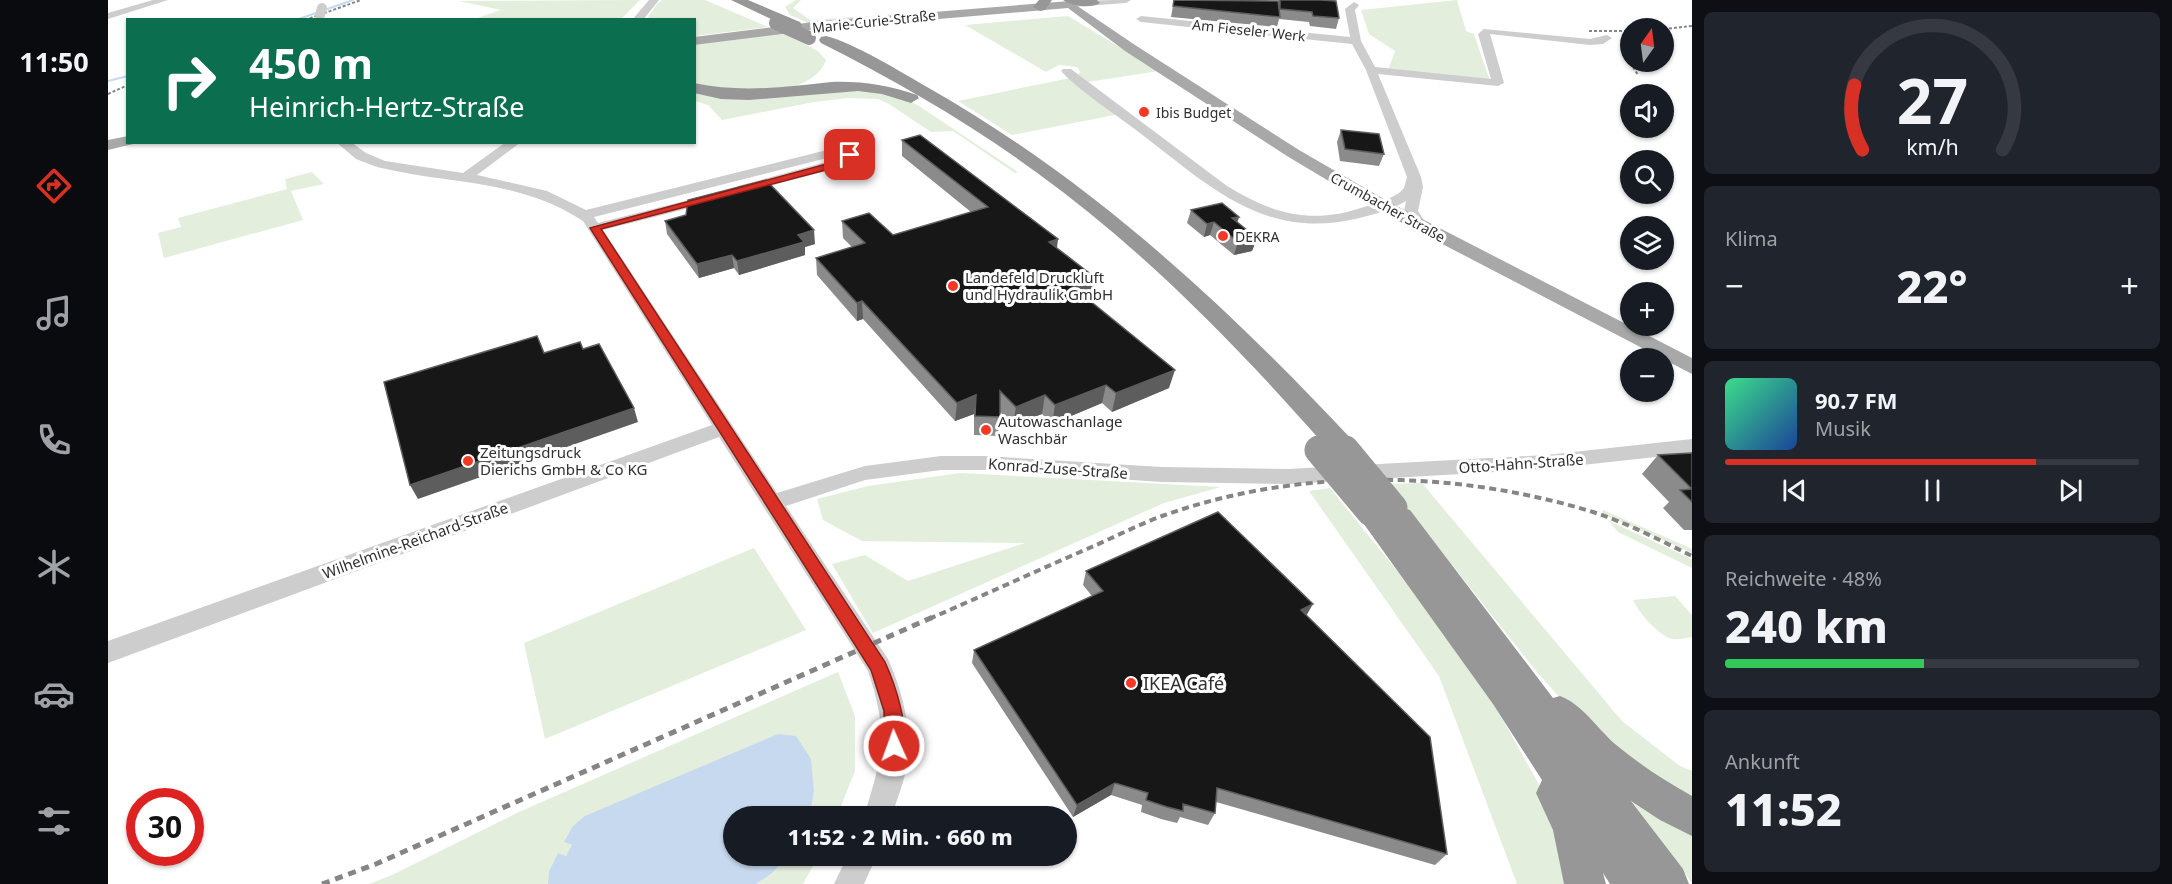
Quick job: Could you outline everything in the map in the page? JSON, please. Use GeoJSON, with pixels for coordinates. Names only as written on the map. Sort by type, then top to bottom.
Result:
{"type":"FeatureCollection","features":[{"type":"Feature","properties":{"kind":"highway"},"geometry":{"type":"LineString","coordinates":[[723,0],[787,23]]}},
{"type":"Feature","properties":{"kind":"highway"},"geometry":{"type":"LineString","coordinates":[[737,0],[787,23],[875,72],[994,144],[1080,212],[1169,290],[1338,458],[1482,612],[1565,718],[1592,746],[1627,776],[1692,818]]}},
{"type":"Feature","properties":{"kind":"highway"},"geometry":{"type":"LineString","coordinates":[[783,4],[781,12],[787,23]]}},
{"type":"Feature","properties":{"kind":"highway"},"geometry":{"type":"LineString","coordinates":[[782,93],[818,81],[831,66],[815,40]]}},
{"type":"Feature","properties":{"kind":"highway"},"geometry":{"type":"LineString","coordinates":[[815,40],[905,80],[1044,169],[1081,197],[1195,295],[1292,392],[1338,458]]}},
{"type":"Feature","properties":{"kind":"highway"},"geometry":{"type":"LineString","coordinates":[[696,88],[736,96],[843,85],[877,87],[897,92],[958,122]]}},
{"type":"Feature","properties":{"kind":"highway"},"geometry":{"type":"LineString","coordinates":[[1388,513],[1505,693],[1634,884]]}},
{"type":"Feature","properties":{"kind":"highway"},"geometry":{"type":"LineString","coordinates":[[1388,513],[1668,884]]}},
{"type":"Feature","properties":{"kind":"highway"},"geometry":{"type":"LineString","coordinates":[[1505,693],[1572,826],[1585,884]]}},
{"type":"Feature","properties":{"kind":"main road","name":"Crumbacher Straße"},"geometry":{"type":"LineString","coordinates":[[1010,9],[1051,9],[1066,4],[1293,153],[1383,206],[1692,367]]}},
{"type":"Feature","properties":{"kind":"main road","name":"Marie-Curie-Straße"},"geometry":{"type":"LineString","coordinates":[[696,41],[831,24],[1066,4]]}},
{"type":"Feature","properties":{"kind":"main road"},"geometry":{"type":"LineString","coordinates":[[108,145],[126,141]]}},
{"type":"Feature","properties":{"kind":"street"},"geometry":{"type":"LineString","coordinates":[[108,16],[163,0]]}},
{"type":"Feature","properties":{"kind":"street"},"geometry":{"type":"LineString","coordinates":[[639,18],[654,0]]}},
{"type":"Feature","properties":{"kind":"street","name":"Marie-Curie-Straße"},"geometry":{"type":"LineString","coordinates":[[1066,4],[1126,0]]}},
{"type":"Feature","properties":{"kind":"street"},"geometry":{"type":"LineString","coordinates":[[1354,5],[1350,9],[1356,41],[1371,70],[1414,177],[1416,187],[1411,211],[1420,225]]}},
{"type":"Feature","properties":{"kind":"street","name":"Am Fieseler Werk"},"geometry":{"type":"LineString","coordinates":[[1141,19],[1356,41]]}},
{"type":"Feature","properties":{"kind":"street"},"geometry":{"type":"LineString","coordinates":[[1371,70],[1498,83],[1483,34],[1488,32],[1590,42],[1599,42],[1607,38]]}},
{"type":"Feature","properties":{"kind":"street"},"geometry":{"type":"LineString","coordinates":[[1067,71],[1222,189],[1257,209],[1280,217],[1328,221],[1346,219],[1402,197],[1410,190],[1414,177]]}},
{"type":"Feature","properties":{"kind":"street"},"geometry":{"type":"LineString","coordinates":[[345,144],[361,156],[382,164],[537,192],[563,202],[584,215],[595,228],[879,667],[889,695],[895,730],[894,762],[881,806]]}},
{"type":"Feature","properties":{"kind":"street"},"geometry":{"type":"LineString","coordinates":[[464,178],[512,144]]}},
{"type":"Feature","properties":{"kind":"street"},"geometry":{"type":"LineString","coordinates":[[584,215],[781,165],[839,152],[850,155],[850,159],[844,162],[595,228]]}},
{"type":"Feature","properties":{"kind":"street"},"geometry":{"type":"LineString","coordinates":[[1383,206],[1399,206],[1412,201]]}},
{"type":"Feature","properties":{"kind":"street","name":"Wilhelmine-Reichard-Straße"},"geometry":{"type":"LineString","coordinates":[[108,652],[723,428]]}},
{"type":"Feature","properties":{"kind":"street","name":"Otto-Hahn-Straße"},"geometry":{"type":"LineString","coordinates":[[1338,458],[1579,459],[1692,446]]}},
{"type":"Feature","properties":{"kind":"street","name":"Konrad-Zuse-Straße"},"geometry":{"type":"LineString","coordinates":[[772,503],[816,486],[854,475],[898,467],[942,463],[983,463],[1147,475],[1254,477],[1338,458]]}},
{"type":"Feature","properties":{"kind":"street"},"geometry":{"type":"LineString","coordinates":[[849,884],[858,866]]}},
{"type":"Feature","properties":{"kind":"green space"},"geometry":{"type":"Polygon","coordinates":[[[640,0],[622,18],[478,18],[501,10],[459,1],[640,0]]]}},
{"type":"Feature","properties":{"kind":"green space"},"geometry":{"type":"Polygon","coordinates":[[[663,0],[705,0],[768,27],[696,36],[696,18],[648,18],[657,4],[663,0]]]}},
{"type":"Feature","properties":{"kind":"green space"},"geometry":{"type":"Polygon","coordinates":[[[796,0],[801,0],[793,8],[810,20],[915,13],[808,23],[790,15],[785,7],[796,0]]]}},
{"type":"Feature","properties":{"kind":"green space"},"geometry":{"type":"Polygon","coordinates":[[[1457,0],[1466,31],[1474,34],[1490,81],[1388,70],[1395,51],[1369,34],[1361,10],[1457,0]]]}},
{"type":"Feature","properties":{"kind":"green space"},"geometry":{"type":"Polygon","coordinates":[[[1068,16],[1159,71],[1088,82],[1078,75],[1080,72],[1077,67],[1059,65],[1046,72],[965,25],[1068,16]]]}},
{"type":"Feature","properties":{"kind":"green space"},"geometry":{"type":"Polygon","coordinates":[[[783,33],[818,51],[826,60],[813,77],[803,83],[780,91],[745,93],[696,83],[696,45],[783,33]]]}},
{"type":"Feature","properties":{"kind":"green space"},"geometry":{"type":"Polygon","coordinates":[[[1070,78],[1120,114],[1012,135],[958,101],[1070,78]]]}},
{"type":"Feature","properties":{"kind":"green space"},"geometry":{"type":"Polygon","coordinates":[[[853,87],[901,96],[1018,172],[1015,173],[953,131],[931,132],[878,99],[848,98],[814,102],[722,120],[708,105],[696,101],[696,92],[853,87]]]}},
{"type":"Feature","properties":{"kind":"green space"},"geometry":{"type":"Polygon","coordinates":[[[312,172],[324,184],[291,191],[303,220],[164,258],[158,233],[181,227],[178,218],[287,189],[285,179],[312,172]]]}},
{"type":"Feature","properties":{"kind":"green space"},"geometry":{"type":"Polygon","coordinates":[[[960,473],[1221,487],[1164,503],[873,633],[832,564],[865,555],[908,581],[1025,543],[862,541],[823,520],[817,499],[868,486],[960,473]]]}},
{"type":"Feature","properties":{"kind":"green space"},"geometry":{"type":"Polygon","coordinates":[[[1422,483],[1622,721],[1680,766],[1692,771],[1692,806],[1585,726],[1536,671],[1388,484],[1422,483]]]}},
{"type":"Feature","properties":{"kind":"green space"},"geometry":{"type":"Polygon","coordinates":[[[1330,488],[1403,578],[1494,704],[1551,806],[1573,884],[1517,884],[1439,676],[1309,491],[1330,488]]]}},
{"type":"Feature","properties":{"kind":"green space"},"geometry":{"type":"Polygon","coordinates":[[[1603,510],[1688,547],[1692,549],[1692,553],[1602,514],[1603,510]]]}},
{"type":"Feature","properties":{"kind":"green space"},"geometry":{"type":"Polygon","coordinates":[[[1609,521],[1692,559],[1692,568],[1618,532],[1609,521]]]}},
{"type":"Feature","properties":{"kind":"green space"},"geometry":{"type":"Polygon","coordinates":[[[754,548],[806,630],[545,739],[524,643],[754,548]]]}},
{"type":"Feature","properties":{"kind":"green space"},"geometry":{"type":"Polygon","coordinates":[[[1675,596],[1692,615],[1692,637],[1672,639],[1667,637],[1650,623],[1633,600],[1675,596]]]}},
{"type":"Feature","properties":{"kind":"green space"},"geometry":{"type":"Polygon","coordinates":[[[838,672],[855,716],[855,771],[841,806],[812,806],[814,791],[740,806],[723,806],[723,810],[564,842],[573,845],[566,856],[558,853],[549,871],[548,884],[369,884],[392,875],[519,812],[838,672]]]}},
{"type":"Feature","properties":{"kind":"green space"},"geometry":{"type":"Polygon","coordinates":[[[1617,781],[1692,830],[1692,883],[1617,781]]]}},
{"type":"Feature","properties":{"kind":"green space"},"geometry":{"type":"Polygon","coordinates":[[[779,866],[813,866],[803,884],[756,884],[779,866]]]}},
{"type":"Feature","properties":{"kind":"water"},"geometry":{"type":"Polygon","coordinates":[[[778,734],[796,736],[811,759],[814,791],[812,806],[723,806],[723,866],[779,866],[756,884],[548,884],[549,871],[558,853],[566,856],[572,845],[564,842],[573,826],[585,816],[778,734]]]}},
{"type":"Feature","properties":{"kind":"building"},"geometry":{"type":"Polygon","coordinates":[[[1174,0],[1278,1],[1280,17],[1173,6],[1174,0]]]}},
{"type":"Feature","properties":{"kind":"building"},"geometry":{"type":"Polygon","coordinates":[[[1280,0],[1336,1],[1339,18],[1313,16],[1312,12],[1280,9],[1280,0]]]}},
{"type":"Feature","properties":{"kind":"building"},"geometry":{"type":"Polygon","coordinates":[[[1341,130],[1379,134],[1384,154],[1345,149],[1341,130]]]}},
{"type":"Feature","properties":{"kind":"building","name":"Landefeld Druckluft und Hydraulik GmbH"},"geometry":{"type":"Polygon","coordinates":[[[920,135],[1058,239],[1049,242],[1097,279],[1073,287],[1175,370],[1116,393],[1106,385],[1055,405],[1045,395],[1016,407],[1000,391],[1000,417],[975,416],[976,395],[957,403],[862,301],[857,303],[816,258],[865,243],[842,221],[869,213],[893,235],[988,207],[902,140],[920,135]]]}},
{"type":"Feature","properties":{"kind":"building"},"geometry":{"type":"Polygon","coordinates":[[[766,180],[814,230],[798,235],[804,242],[737,261],[732,255],[697,264],[665,221],[686,215],[688,200],[766,180]]]}},
{"type":"Feature","properties":{"kind":"building"},"geometry":{"type":"Polygon","coordinates":[[[1222,203],[1239,217],[1232,218],[1257,238],[1238,242],[1214,222],[1207,224],[1191,210],[1222,203]]]}},
{"type":"Feature","properties":{"kind":"building","name":"Zeitungsdruck Dierichs GmbH & Co KG"},"geometry":{"type":"Polygon","coordinates":[[[537,336],[544,353],[580,342],[583,349],[599,344],[634,408],[410,485],[384,382],[537,336]]]}},
{"type":"Feature","properties":{"kind":"building"},"geometry":{"type":"Polygon","coordinates":[[[1692,453],[1692,489],[1658,455],[1692,453]]]}},
{"type":"Feature","properties":{"kind":"building"},"geometry":{"type":"Polygon","coordinates":[[[1692,489],[1692,502],[1680,490],[1692,489]]]}},
{"type":"Feature","properties":{"kind":"building"},"geometry":{"type":"Polygon","coordinates":[[[1218,512],[1313,604],[1301,610],[1430,737],[1447,854],[1217,788],[1215,813],[1183,804],[1183,811],[1167,807],[1146,800],[1148,793],[1115,783],[1077,805],[974,650],[1103,591],[1086,571],[1218,512]]]}},
{"type":"Feature","properties":{"kind":"waterway"},"geometry":{"type":"LineString","coordinates":[[302,18],[353,0]]}},
{"type":"Feature","properties":{"kind":"waterway"},"geometry":{"type":"LineString","coordinates":[[108,81],[126,76]]}},
{"type":"Feature","properties":{"kind":"railway"},"geometry":{"type":"LineString","coordinates":[[311,18],[361,0]]}},
{"type":"Feature","properties":{"kind":"railway"},"geometry":{"type":"LineString","coordinates":[[1674,28],[1692,26]]}},
{"type":"Feature","properties":{"kind":"railway"},"geometry":{"type":"LineString","coordinates":[[1589,31],[1620,31]]}},
{"type":"Feature","properties":{"kind":"railway"},"geometry":{"type":"LineString","coordinates":[[108,94],[126,86]]}},
{"type":"Feature","properties":{"kind":"railway"},"geometry":{"type":"LineString","coordinates":[[929,619],[1165,515],[1217,499],[1270,488],[1324,482],[1379,480],[1433,482],[1487,488],[1541,498],[1606,516],[1692,556]]}},
{"type":"Feature","properties":{"kind":"railway"},"geometry":{"type":"LineString","coordinates":[[322,884],[376,864],[933,617]]}},
{"type":"Feature","properties":{"kind":"place","name":"Ibis Budget"},"geometry":{"type":"Point","coordinates":[1144,112]}},
{"type":"Feature","properties":{"kind":"place","name":"DEKRA"},"geometry":{"type":"Point","coordinates":[1223,236]}},
{"type":"Feature","properties":{"kind":"place","name":"Landefeld Druckluft und Hydraulik GmbH"},"geometry":{"type":"Point","coordinates":[953,286]}},
{"type":"Feature","properties":{"kind":"place","name":"Autowaschanlage Waschbär"},"geometry":{"type":"Point","coordinates":[986,430]}},
{"type":"Feature","properties":{"kind":"place","name":"Zeitungsdruck Dierichs GmbH & Co KG"},"geometry":{"type":"Point","coordinates":[468,461]}},
{"type":"Feature","properties":{"kind":"place","name":"IKEA Café"},"geometry":{"type":"Point","coordinates":[1131,683]}},
{"type":"Feature","properties":{"kind":"route"},"geometry":{"type":"LineString","coordinates":[[850,155],[850,159],[838,164],[595,228],[879,667],[893,711],[894,746]]}}]}
